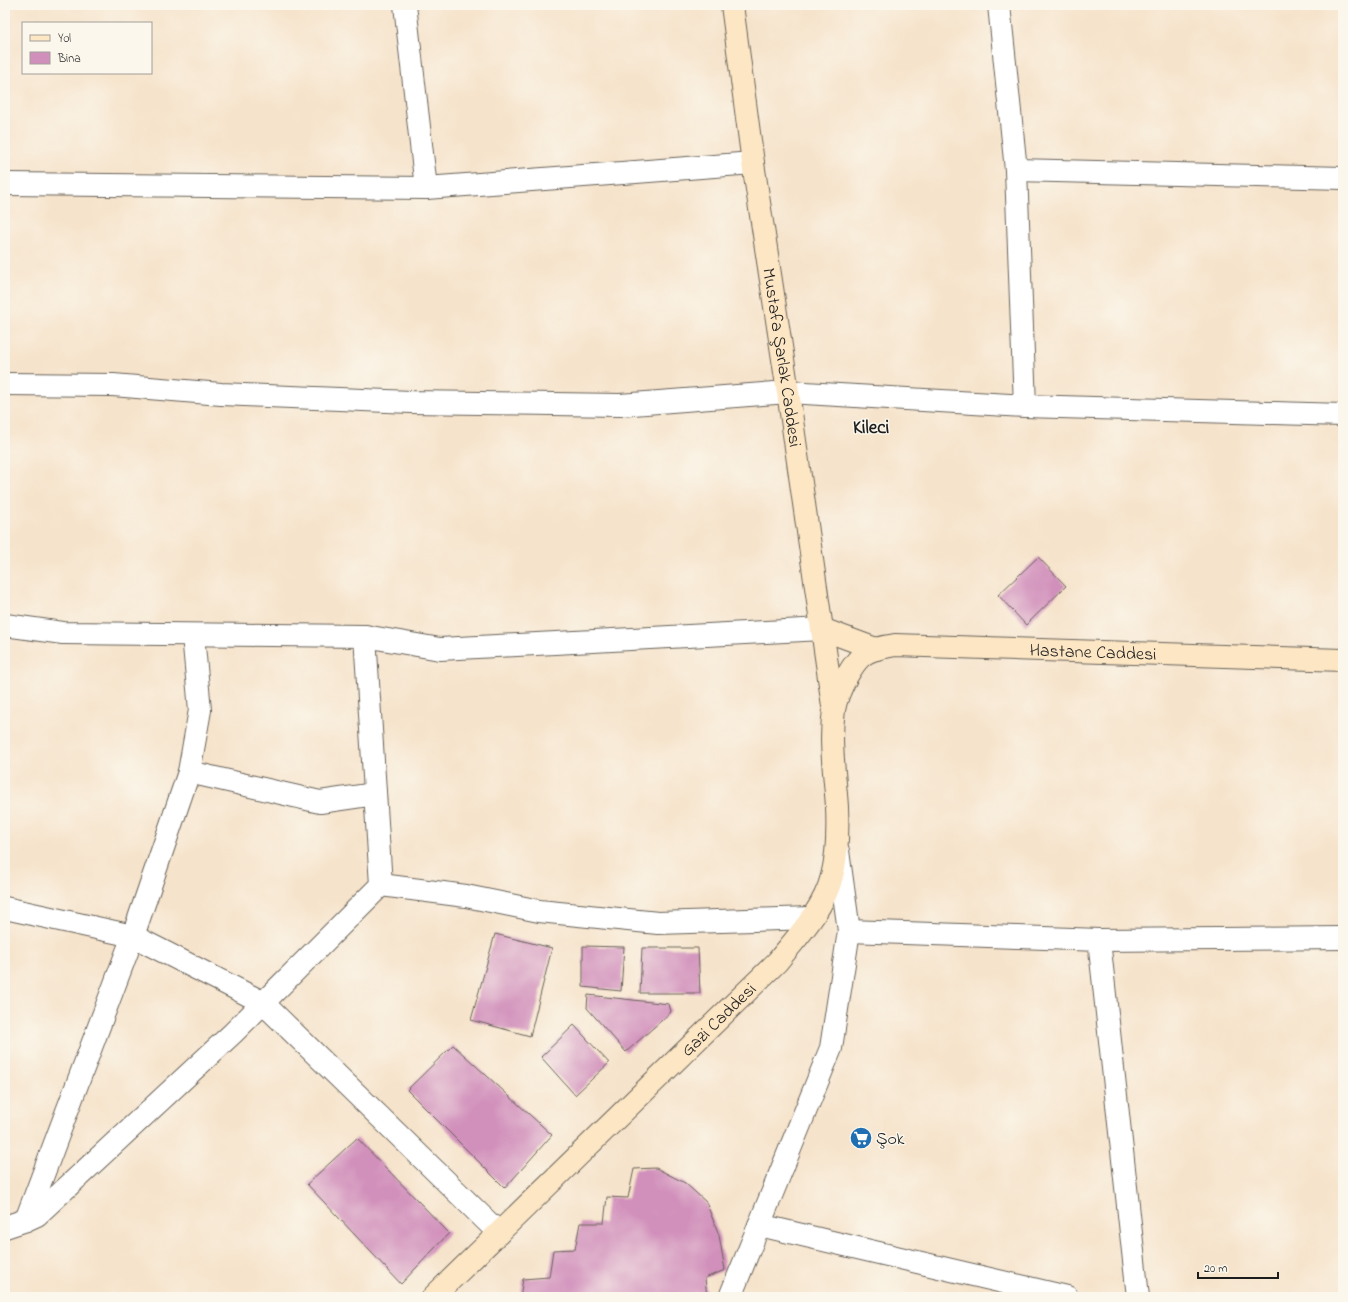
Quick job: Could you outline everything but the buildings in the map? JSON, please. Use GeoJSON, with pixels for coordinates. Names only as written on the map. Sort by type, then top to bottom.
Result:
{"type":"FeatureCollection","features":[{"type":"Feature","properties":{"kind":"main road","name":"Mustafa Şarlak Caddesi"},"geometry":{"type":"LineString","coordinates":[[732,5],[753,163],[834,709]]}},
{"type":"Feature","properties":{"kind":"main road"},"geometry":{"type":"LineString","coordinates":[[822,629],[876,649]]}},
{"type":"Feature","properties":{"kind":"main road","name":"Hastane Caddesi"},"geometry":{"type":"LineString","coordinates":[[851,668],[863,655],[876,649],[895,645],[1343,660]]}},
{"type":"Feature","properties":{"kind":"main road","name":"Gazi Caddesi"},"geometry":{"type":"LineString","coordinates":[[433,1297],[777,962],[822,902],[832,877],[837,848],[837,807],[832,738],[834,709],[840,688],[851,668]]}},
{"type":"Feature","properties":{"kind":"street"},"geometry":{"type":"LineString","coordinates":[[405,5],[426,188]]}},
{"type":"Feature","properties":{"kind":"street"},"geometry":{"type":"LineString","coordinates":[[999,5],[1016,170],[1025,406]]}},
{"type":"Feature","properties":{"kind":"street"},"geometry":{"type":"LineString","coordinates":[[5,184],[426,188],[753,163]]}},
{"type":"Feature","properties":{"kind":"street"},"geometry":{"type":"LineString","coordinates":[[1016,170],[1343,178]]}},
{"type":"Feature","properties":{"kind":"street"},"geometry":{"type":"LineString","coordinates":[[5,384],[113,385],[221,394],[411,402],[620,405],[788,392],[1025,406],[1343,415]]}},
{"type":"Feature","properties":{"kind":"street"},"geometry":{"type":"LineString","coordinates":[[5,625],[63,633],[365,636],[440,649],[822,629]]}},
{"type":"Feature","properties":{"kind":"street"},"geometry":{"type":"LineString","coordinates":[[26,1220],[134,936],[189,772],[200,710],[193,635]]}},
{"type":"Feature","properties":{"kind":"street"},"geometry":{"type":"LineString","coordinates":[[365,636],[382,885]]}},
{"type":"Feature","properties":{"kind":"street"},"geometry":{"type":"LineString","coordinates":[[189,772],[320,802],[375,794]]}},
{"type":"Feature","properties":{"kind":"street"},"geometry":{"type":"LineString","coordinates":[[730,1297],[831,1048],[849,931],[837,848]]}},
{"type":"Feature","properties":{"kind":"street"},"geometry":{"type":"LineString","coordinates":[[382,885],[466,896],[539,911],[658,923],[811,918]]}},
{"type":"Feature","properties":{"kind":"street"},"geometry":{"type":"LineString","coordinates":[[5,1226],[37,1215],[233,1033],[262,1002],[382,885]]}},
{"type":"Feature","properties":{"kind":"street"},"geometry":{"type":"LineString","coordinates":[[5,908],[134,936],[262,1002],[499,1233]]}},
{"type":"Feature","properties":{"kind":"street"},"geometry":{"type":"LineString","coordinates":[[849,931],[1099,940],[1343,938]]}},
{"type":"Feature","properties":{"kind":"street"},"geometry":{"type":"LineString","coordinates":[[1099,940],[1138,1297]]}},
{"type":"Feature","properties":{"kind":"street"},"geometry":{"type":"LineString","coordinates":[[759,1225],[1067,1297]]}},
{"type":"Feature","properties":{"kind":"place","name":"Şok"},"geometry":{"type":"Point","coordinates":[861,1138]}},
{"type":"Feature","properties":{"kind":"district","name":"Kileci"},"geometry":{"type":"Point","coordinates":[871,426]}}]}
